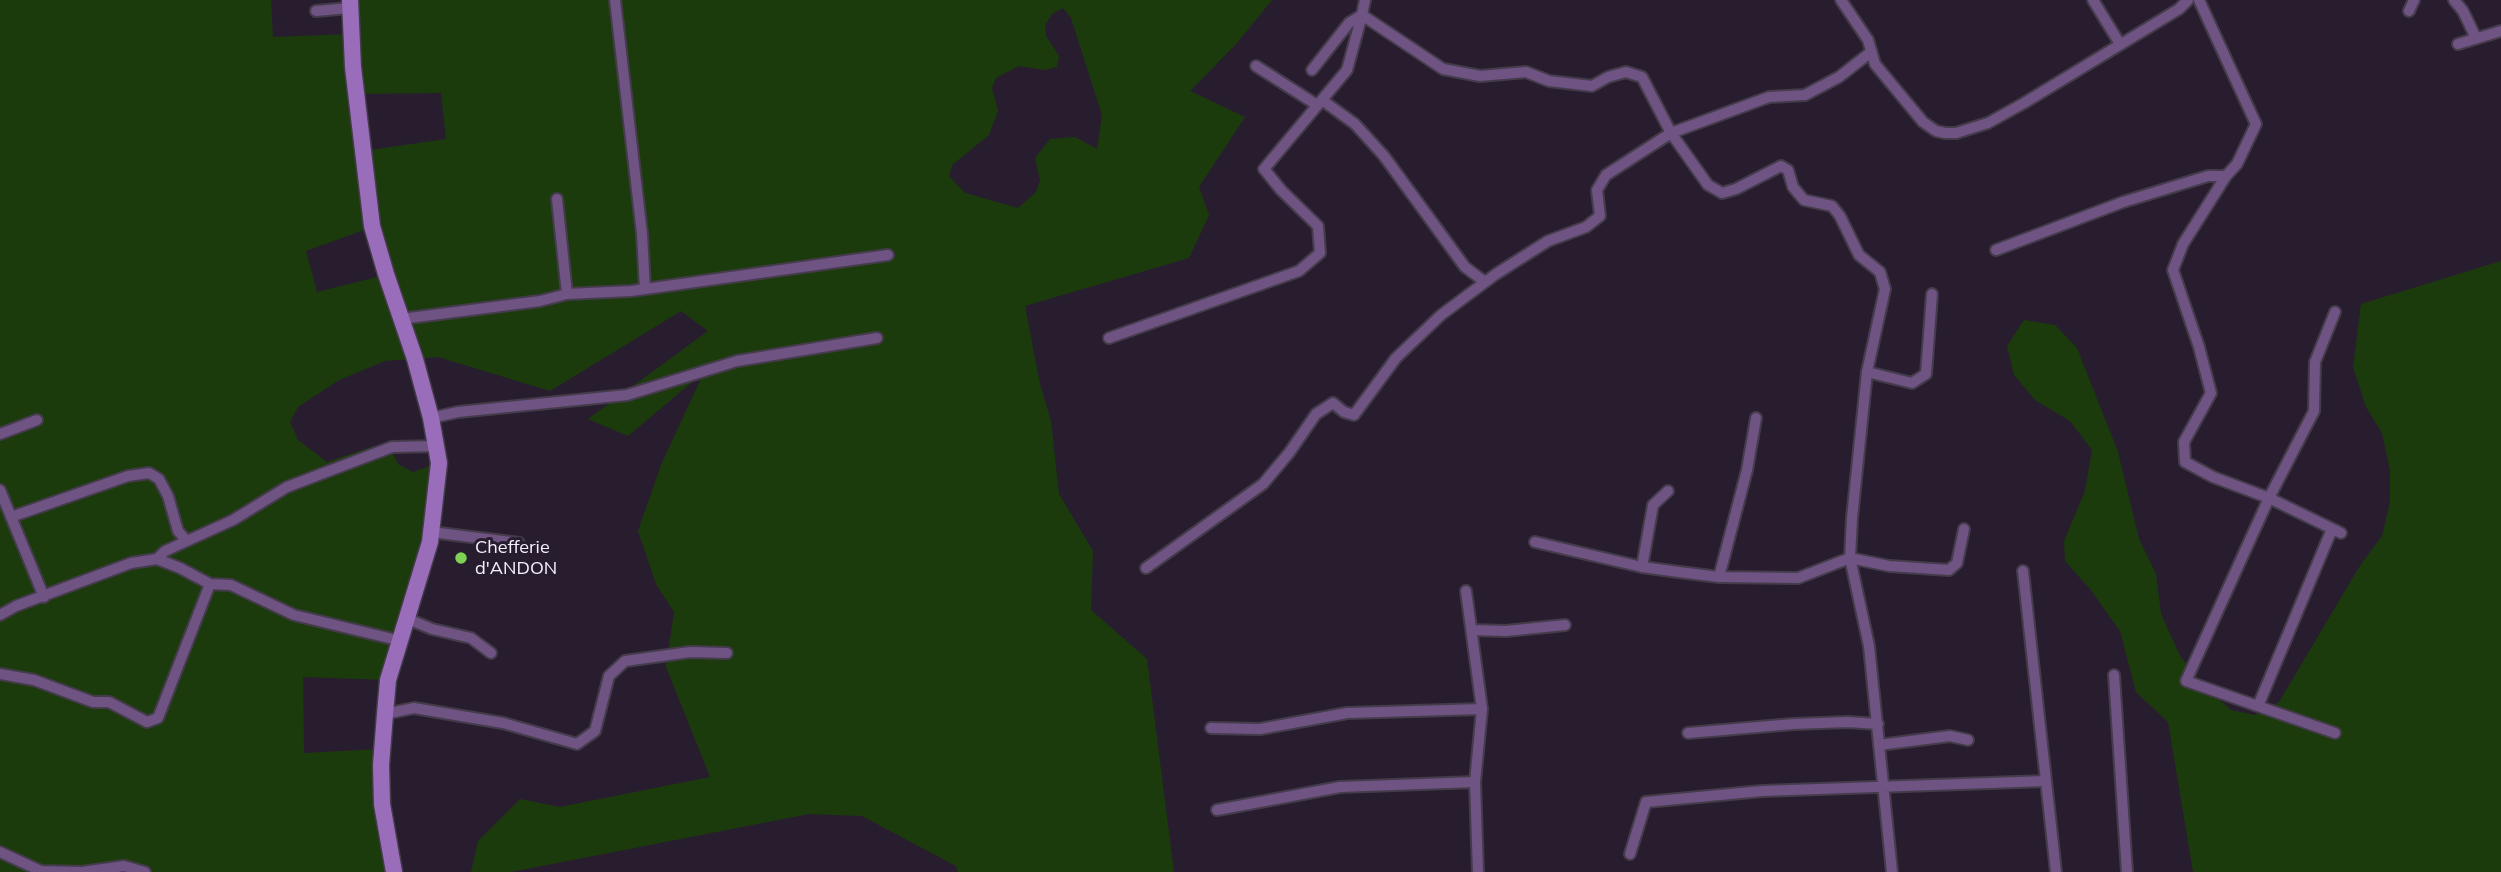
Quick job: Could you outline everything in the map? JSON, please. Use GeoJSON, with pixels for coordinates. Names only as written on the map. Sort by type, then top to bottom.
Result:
{"type":"FeatureCollection","features":[{"type":"Feature","properties":{"kind":"street"},"geometry":{"type":"LineString","coordinates":[[615,0],[642,234],[645,289]]}},
{"type":"Feature","properties":{"kind":"street"},"geometry":{"type":"LineString","coordinates":[[1109,338],[1299,271],[1320,253],[1318,226],[1281,190],[1264,169],[1347,70],[1366,0]]}},
{"type":"Feature","properties":{"kind":"street"},"geometry":{"type":"LineString","coordinates":[[1841,0],[1868,40],[1875,64],[1923,122],[1945,134],[1988,122],[2179,9],[2188,0]]}},
{"type":"Feature","properties":{"kind":"street"},"geometry":{"type":"LineString","coordinates":[[2093,0],[2120,44]]}},
{"type":"Feature","properties":{"kind":"street"},"geometry":{"type":"LineString","coordinates":[[2199,0],[2256,124],[2237,163],[2183,244],[2173,270],[2199,347],[2211,393],[2184,442],[2185,462],[2213,477],[2269,498],[2336,531],[2259,706]]}},
{"type":"Feature","properties":{"kind":"street"},"geometry":{"type":"LineString","coordinates":[[2454,0],[2463,11],[2476,38]]}},
{"type":"Feature","properties":{"kind":"street"},"geometry":{"type":"LineString","coordinates":[[316,11],[349,4],[353,67],[372,226],[415,359],[438,446],[439,463],[431,532],[408,619],[388,680],[381,765],[382,804],[394,872]]}},
{"type":"Feature","properties":{"kind":"street"},"geometry":{"type":"LineString","coordinates":[[1312,70],[1349,23],[1362,15]]}},
{"type":"Feature","properties":{"kind":"street"},"geometry":{"type":"LineString","coordinates":[[1362,15],[1443,69],[1480,76],[1526,72],[1549,81],[1592,86],[1608,77],[1626,72],[1642,77],[1671,133],[1708,185],[1722,193],[1781,166],[1788,170],[1793,187],[1804,200],[1832,206],[1840,216],[1859,256],[1880,272],[1885,289],[1867,372],[1850,558],[1869,646],[1892,872]]}},
{"type":"Feature","properties":{"kind":"street"},"geometry":{"type":"LineString","coordinates":[[2458,44],[2501,31]]}},
{"type":"Feature","properties":{"kind":"street"},"geometry":{"type":"LineString","coordinates":[[1146,568],[1263,484],[1316,414],[1333,403],[1354,415],[1396,358],[1441,315],[1485,282],[1548,242],[1586,228],[1600,216],[1597,190],[1606,175],[1671,133],[1769,97],[1805,95],[1839,77],[1871,52]]}},
{"type":"Feature","properties":{"kind":"street"},"geometry":{"type":"LineString","coordinates":[[1256,66],[1355,124],[1384,156],[1465,267],[1485,282]]}},
{"type":"Feature","properties":{"kind":"street"},"geometry":{"type":"LineString","coordinates":[[1996,250],[2123,202],[2208,176],[2226,176]]}},
{"type":"Feature","properties":{"kind":"street"},"geometry":{"type":"LineString","coordinates":[[557,199],[567,294]]}},
{"type":"Feature","properties":{"kind":"street"},"geometry":{"type":"LineString","coordinates":[[401,318],[567,294],[645,289],[888,255]]}},
{"type":"Feature","properties":{"kind":"street"},"geometry":{"type":"LineString","coordinates":[[1867,372],[1912,383],[1926,374],[1932,294]]}},
{"type":"Feature","properties":{"kind":"street"},"geometry":{"type":"LineString","coordinates":[[2335,312],[2315,362],[2314,411],[2269,498],[2186,681],[2335,733]]}},
{"type":"Feature","properties":{"kind":"street"},"geometry":{"type":"LineString","coordinates":[[431,418],[471,410],[627,395],[737,361],[877,338]]}},
{"type":"Feature","properties":{"kind":"street"},"geometry":{"type":"LineString","coordinates":[[1718,577],[1747,470],[1756,418]]}},
{"type":"Feature","properties":{"kind":"street"},"geometry":{"type":"LineString","coordinates":[[0,434],[37,420]]}},
{"type":"Feature","properties":{"kind":"street"},"geometry":{"type":"LineString","coordinates":[[158,559],[165,551],[233,520],[287,487],[392,447],[438,446]]}},
{"type":"Feature","properties":{"kind":"street"},"geometry":{"type":"LineString","coordinates":[[11,517],[128,476],[149,473],[159,479],[168,496],[178,531],[186,540]]}},
{"type":"Feature","properties":{"kind":"street"},"geometry":{"type":"LineString","coordinates":[[0,490],[44,597]]}},
{"type":"Feature","properties":{"kind":"street"},"geometry":{"type":"LineString","coordinates":[[1642,566],[1653,505],[1668,491]]}},
{"type":"Feature","properties":{"kind":"street"},"geometry":{"type":"LineString","coordinates":[[1535,542],[1642,566],[1718,577],[1798,579],[1850,558],[1889,566],[1949,570],[1957,563],[1964,529]]}},
{"type":"Feature","properties":{"kind":"street"},"geometry":{"type":"LineString","coordinates":[[431,532],[519,543]]}},
{"type":"Feature","properties":{"kind":"street"},"geometry":{"type":"LineString","coordinates":[[0,615],[16,606],[131,563],[158,559],[210,584],[231,585],[294,615],[401,641]]}},
{"type":"Feature","properties":{"kind":"street"},"geometry":{"type":"LineString","coordinates":[[2023,570],[2056,872]]}},
{"type":"Feature","properties":{"kind":"street"},"geometry":{"type":"LineString","coordinates":[[0,674],[34,680],[93,702],[109,702],[147,722],[158,718],[210,584]]}},
{"type":"Feature","properties":{"kind":"street"},"geometry":{"type":"LineString","coordinates":[[1466,591],[1482,709],[1475,782],[1478,872]]}},
{"type":"Feature","properties":{"kind":"street"},"geometry":{"type":"LineString","coordinates":[[408,619],[432,629],[471,638],[491,653]]}},
{"type":"Feature","properties":{"kind":"street"},"geometry":{"type":"LineString","coordinates":[[1472,630],[1506,631],[1565,625]]}},
{"type":"Feature","properties":{"kind":"street"},"geometry":{"type":"LineString","coordinates":[[385,714],[414,708],[503,723],[577,744],[595,731],[609,676],[625,661],[690,652],[727,653]]}},
{"type":"Feature","properties":{"kind":"street"},"geometry":{"type":"LineString","coordinates":[[2114,674],[2127,872]]}},
{"type":"Feature","properties":{"kind":"street"},"geometry":{"type":"LineString","coordinates":[[1211,728],[1260,729],[1347,713],[1482,709]]}},
{"type":"Feature","properties":{"kind":"street"},"geometry":{"type":"LineString","coordinates":[[1688,733],[1793,724],[1878,724]]}},
{"type":"Feature","properties":{"kind":"street"},"geometry":{"type":"LineString","coordinates":[[1879,745],[1950,736],[1968,740]]}},
{"type":"Feature","properties":{"kind":"street"},"geometry":{"type":"LineString","coordinates":[[1630,854],[1646,802],[1762,791],[2046,780]]}},
{"type":"Feature","properties":{"kind":"street"},"geometry":{"type":"LineString","coordinates":[[1217,810],[1340,787],[1475,782]]}},
{"type":"Feature","properties":{"kind":"street"},"geometry":{"type":"LineString","coordinates":[[0,852],[41,871],[82,872],[124,866],[145,872]]}},
{"type":"Feature","properties":{"kind":"green space"},"geometry":{"type":"Polygon","coordinates":[[[0,0],[271,0],[273,37],[351,34],[350,0],[1272,0],[1237,43],[1190,91],[1245,117],[1199,187],[1209,215],[1189,258],[1025,306],[1040,384],[1051,421],[1059,494],[1093,551],[1091,610],[1147,659],[1174,872],[958,872],[956,866],[862,816],[809,814],[511,872],[471,872],[478,841],[520,799],[560,807],[710,777],[666,667],[674,612],[656,584],[638,531],[661,465],[704,372],[628,436],[588,419],[708,331],[681,311],[550,391],[438,357],[385,361],[339,380],[298,407],[290,422],[298,440],[327,462],[374,446],[390,448],[398,464],[413,472],[439,463],[430,542],[388,680],[303,677],[304,753],[382,749],[394,872],[0,872],[0,0]],[[1063,8],[1052,14],[1045,25],[1046,36],[1059,56],[1057,67],[1045,70],[1019,66],[996,78],[992,88],[998,111],[989,135],[952,165],[949,176],[965,193],[1018,208],[1036,192],[1040,180],[1035,158],[1050,139],[1075,137],[1097,149],[1102,115],[1071,18],[1063,8]],[[441,93],[357,94],[363,151],[446,139],[441,93]],[[372,227],[306,251],[317,292],[385,275],[372,227]]]}},
{"type":"Feature","properties":{"kind":"green space"},"geometry":{"type":"Polygon","coordinates":[[[2501,261],[2501,872],[2193,872],[2168,722],[2136,692],[2120,631],[2090,589],[2065,561],[2064,541],[2085,491],[2092,450],[2070,421],[2035,400],[2014,375],[2007,346],[2024,320],[2055,325],[2077,348],[2118,452],[2139,539],[2156,574],[2161,614],[2180,656],[2203,685],[2231,710],[2255,715],[2279,702],[2361,564],[2382,536],[2390,502],[2390,470],[2382,433],[2366,407],[2353,367],[2361,304],[2501,261]]]}},
{"type":"Feature","properties":{"kind":"place","name":"Chefferie d'ANDON"},"geometry":{"type":"Point","coordinates":[461,558]}}]}
